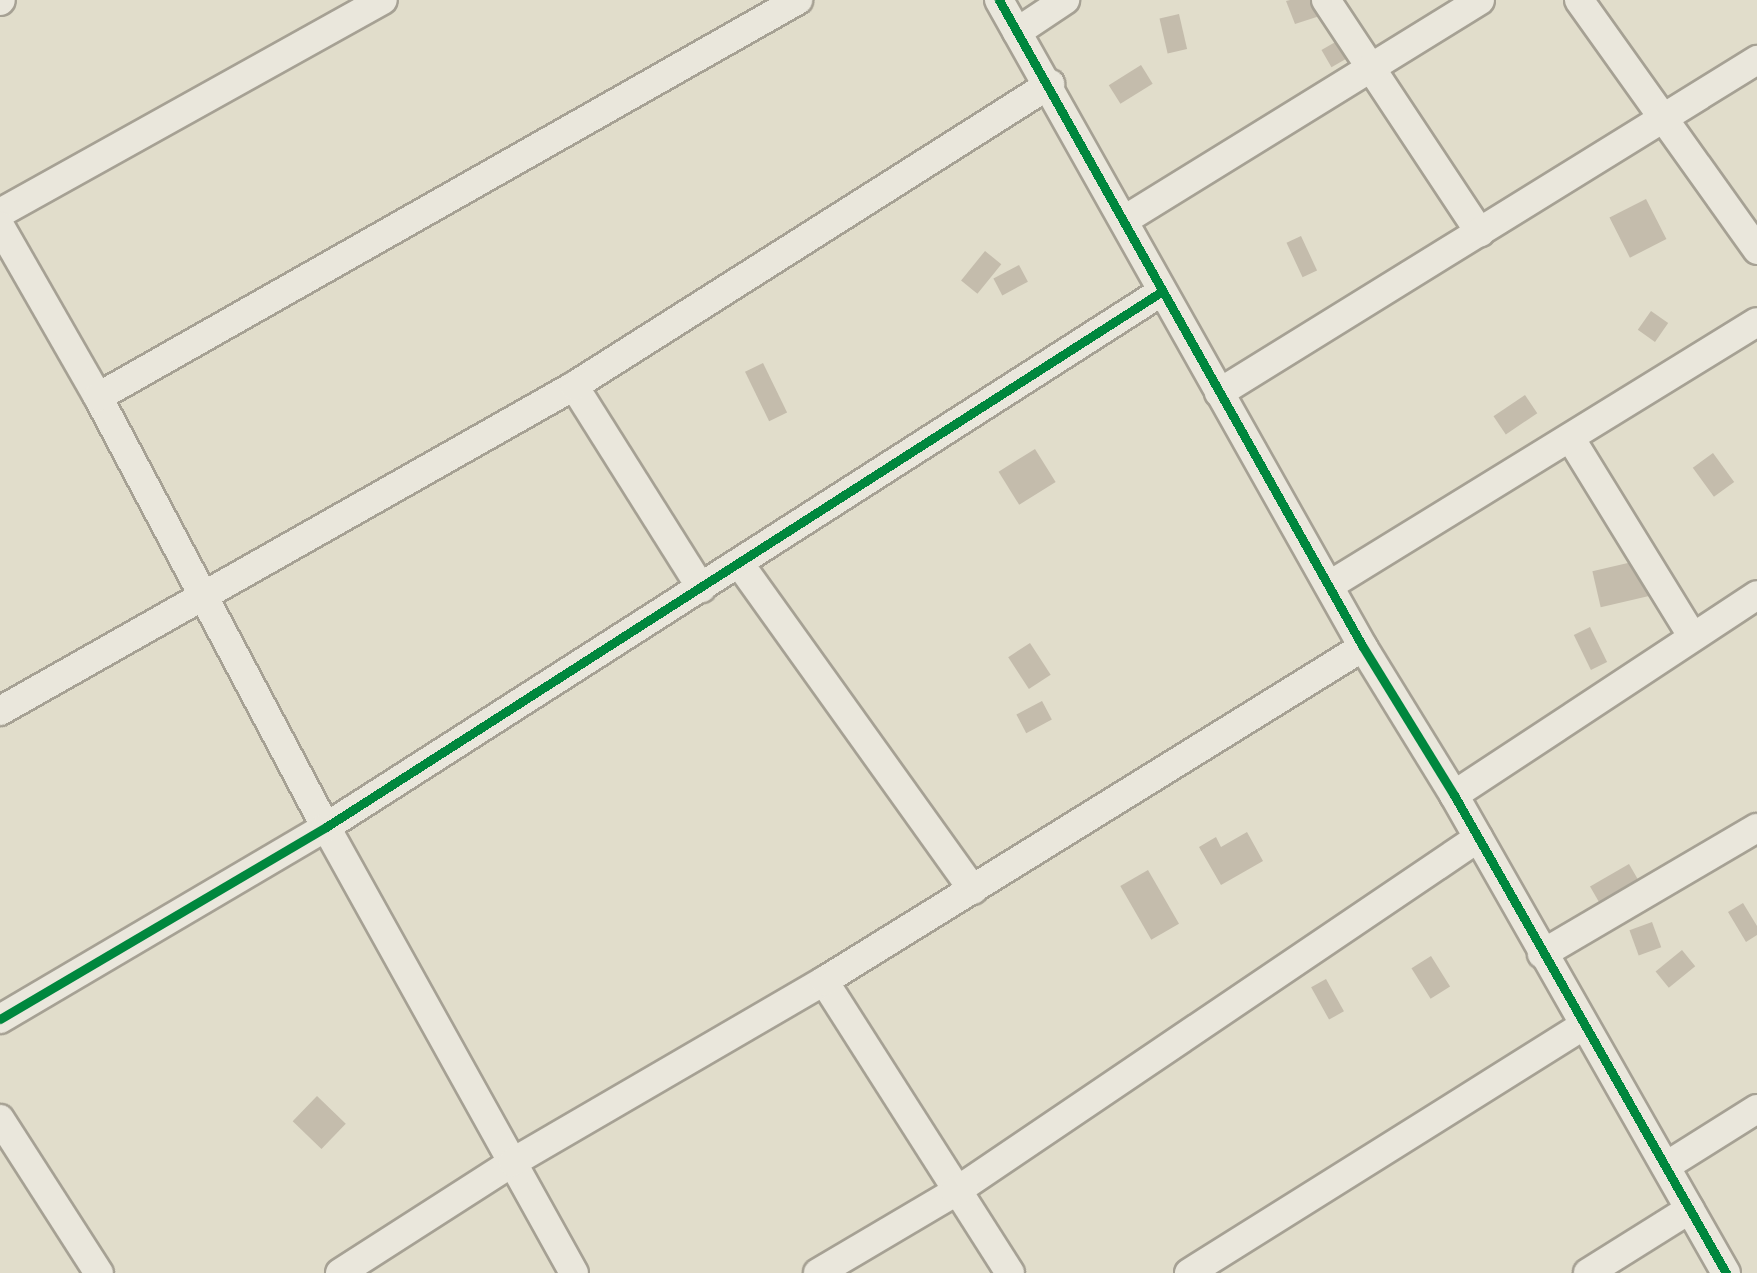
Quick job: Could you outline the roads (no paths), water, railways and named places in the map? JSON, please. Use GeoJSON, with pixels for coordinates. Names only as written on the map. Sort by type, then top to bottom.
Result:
{"type":"FeatureCollection","features":[{"type":"Feature","properties":{"kind":"street"},"geometry":{"type":"LineString","coordinates":[[0,213],[383,0]]}},
{"type":"Feature","properties":{"kind":"street"},"geometry":{"type":"LineString","coordinates":[[98,397],[798,0]]}},
{"type":"Feature","properties":{"kind":"street"},"geometry":{"type":"LineString","coordinates":[[999,0],[1125,219],[1161,292],[1363,647],[1454,795],[1542,954],[1726,1273]]}},
{"type":"Feature","properties":{"kind":"street"},"geometry":{"type":"LineString","coordinates":[[1017,32],[1065,0]]}},
{"type":"Feature","properties":{"kind":"street"},"geometry":{"type":"LineString","coordinates":[[1326,0],[1480,233]]}},
{"type":"Feature","properties":{"kind":"street"},"geometry":{"type":"LineString","coordinates":[[1125,219],[1480,0]]}},
{"type":"Feature","properties":{"kind":"street"},"geometry":{"type":"LineString","coordinates":[[1579,0],[1757,250]]}},
{"type":"Feature","properties":{"kind":"street"},"geometry":{"type":"LineString","coordinates":[[1219,393],[1757,60]]}},
{"type":"Feature","properties":{"kind":"street"},"geometry":{"type":"LineString","coordinates":[[0,711],[204,598],[574,386],[1049,84]]}},
{"type":"Feature","properties":{"kind":"street"},"geometry":{"type":"LineString","coordinates":[[0,226],[98,397],[326,827],[574,1273]]}},
{"type":"Feature","properties":{"kind":"street"},"geometry":{"type":"LineString","coordinates":[[0,1019],[326,827],[1161,292]]}},
{"type":"Feature","properties":{"kind":"street"},"geometry":{"type":"LineString","coordinates":[[1330,585],[1572,439],[1757,322]]}},
{"type":"Feature","properties":{"kind":"street"},"geometry":{"type":"LineString","coordinates":[[574,386],[701,588]]}},
{"type":"Feature","properties":{"kind":"street"},"geometry":{"type":"LineString","coordinates":[[1572,439],[1692,636]]}},
{"type":"Feature","properties":{"kind":"street"},"geometry":{"type":"LineString","coordinates":[[739,563],[974,890]]}},
{"type":"Feature","properties":{"kind":"street"},"geometry":{"type":"LineString","coordinates":[[1454,795],[1757,595]]}},
{"type":"Feature","properties":{"kind":"street"},"geometry":{"type":"LineString","coordinates":[[340,1273],[513,1162],[824,981],[1363,647]]}},
{"type":"Feature","properties":{"kind":"street"},"geometry":{"type":"LineString","coordinates":[[1542,954],[1757,828]]}},
{"type":"Feature","properties":{"kind":"street"},"geometry":{"type":"LineString","coordinates":[[818,1273],[955,1192],[1478,838]]}},
{"type":"Feature","properties":{"kind":"street"},"geometry":{"type":"LineString","coordinates":[[824,981],[955,1192],[1010,1273]]}},
{"type":"Feature","properties":{"kind":"street"},"geometry":{"type":"LineString","coordinates":[[1189,1273],[1583,1026]]}},
{"type":"Feature","properties":{"kind":"street"},"geometry":{"type":"LineString","coordinates":[[1666,1166],[1757,1109]]}},
{"type":"Feature","properties":{"kind":"street"},"geometry":{"type":"LineString","coordinates":[[0,1119],[99,1273]]}},
{"type":"Feature","properties":{"kind":"street"},"geometry":{"type":"LineString","coordinates":[[1588,1273],[1690,1209]]}}]}
